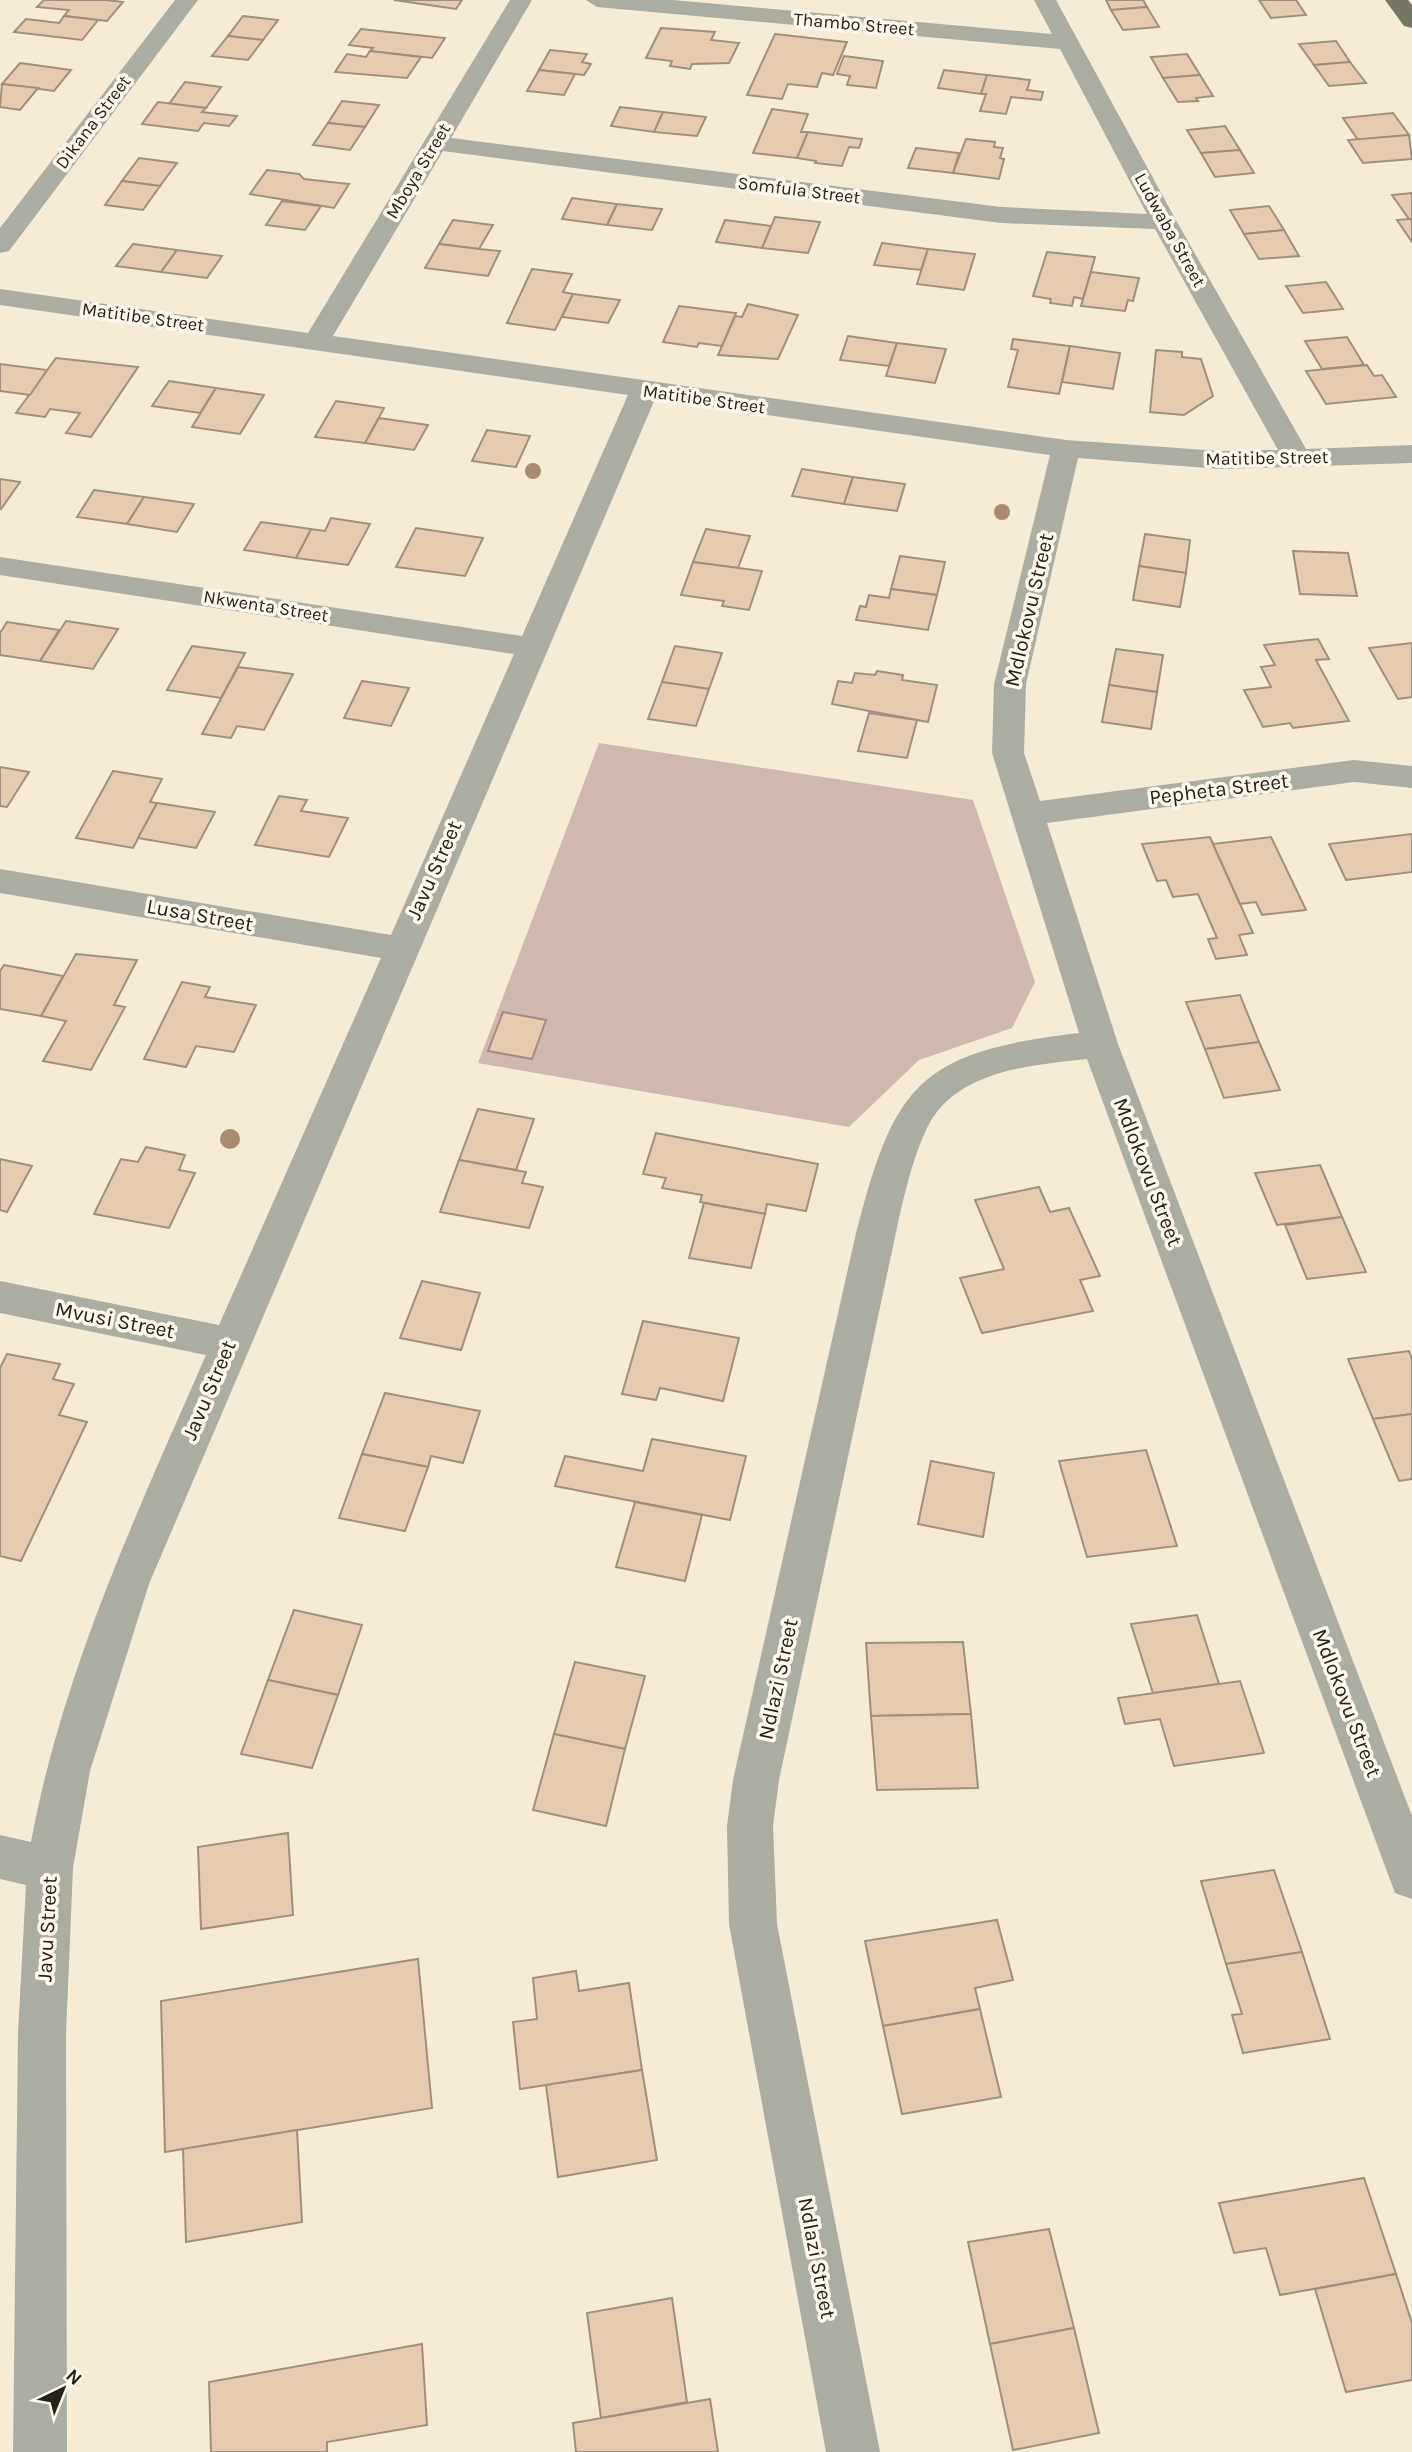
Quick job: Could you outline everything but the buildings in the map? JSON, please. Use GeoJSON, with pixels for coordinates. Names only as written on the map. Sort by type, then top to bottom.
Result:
{"type":"FeatureCollection","features":[{"type":"Feature","properties":{"kind":"main road"},"geometry":{"type":"LineString","coordinates":[[1396,0],[1412,22]]}},
{"type":"Feature","properties":{"kind":"street","name":"Dikana Street"},"geometry":{"type":"LineString","coordinates":[[0,245],[187,0]]}},
{"type":"Feature","properties":{"kind":"street","name":"Mboya Street"},"geometry":{"type":"LineString","coordinates":[[316,342],[521,0]]}},
{"type":"Feature","properties":{"kind":"street","name":"Thambo Street"},"geometry":{"type":"LineString","coordinates":[[597,0],[1069,43]]}},
{"type":"Feature","properties":{"kind":"street","name":"Ludwaba Street"},"geometry":{"type":"LineString","coordinates":[[1045,0],[1164,222],[1298,459]]}},
{"type":"Feature","properties":{"kind":"street","name":"Somfula Street"},"geometry":{"type":"LineString","coordinates":[[435,143],[1001,215],[1164,222]]}},
{"type":"Feature","properties":{"kind":"street","name":"Matitibe Street"},"geometry":{"type":"LineString","coordinates":[[0,297],[644,391],[1066,449],[1220,460],[1412,454]]}},
{"type":"Feature","properties":{"kind":"street","name":"Javu Street"},"geometry":{"type":"LineString","coordinates":[[40,2452],[41,2033],[50,1868],[67,1771],[95,1676],[127,1584],[400,948],[644,391]]}},
{"type":"Feature","properties":{"kind":"street","name":"Mdlokovu Street"},"geometry":{"type":"LineString","coordinates":[[1066,449],[1010,684],[1008,753],[1100,1044],[1412,1877]]}},
{"type":"Feature","properties":{"kind":"street","name":"Nkwenta Street"},"geometry":{"type":"LineString","coordinates":[[0,566],[532,647]]}},
{"type":"Feature","properties":{"kind":"street","name":"Pepheta Street"},"geometry":{"type":"LineString","coordinates":[[1026,814],[1354,771],[1412,777]]}},
{"type":"Feature","properties":{"kind":"street","name":"Lusa Street"},"geometry":{"type":"LineString","coordinates":[[0,881],[400,948]]}},
{"type":"Feature","properties":{"kind":"street","name":"Ndlazi Street"},"geometry":{"type":"LineString","coordinates":[[853,2452],[754,1924],[750,1826],[756,1780],[866,1277],[894,1170],[915,1115],[939,1089],[979,1067],[1037,1052],[1100,1044]]}},
{"type":"Feature","properties":{"kind":"street","name":"Mvusi Street"},"geometry":{"type":"LineString","coordinates":[[0,1297],[229,1343]]}},
{"type":"Feature","properties":{"kind":"street"},"geometry":{"type":"LineString","coordinates":[[0,1857],[50,1868]]}},
{"type":"Feature","properties":{"kind":"shaded area"},"geometry":{"type":"Polygon","coordinates":[[[599,743],[973,800],[1035,982],[1012,1028],[919,1060],[849,1127],[478,1063],[599,743]]]}}]}
